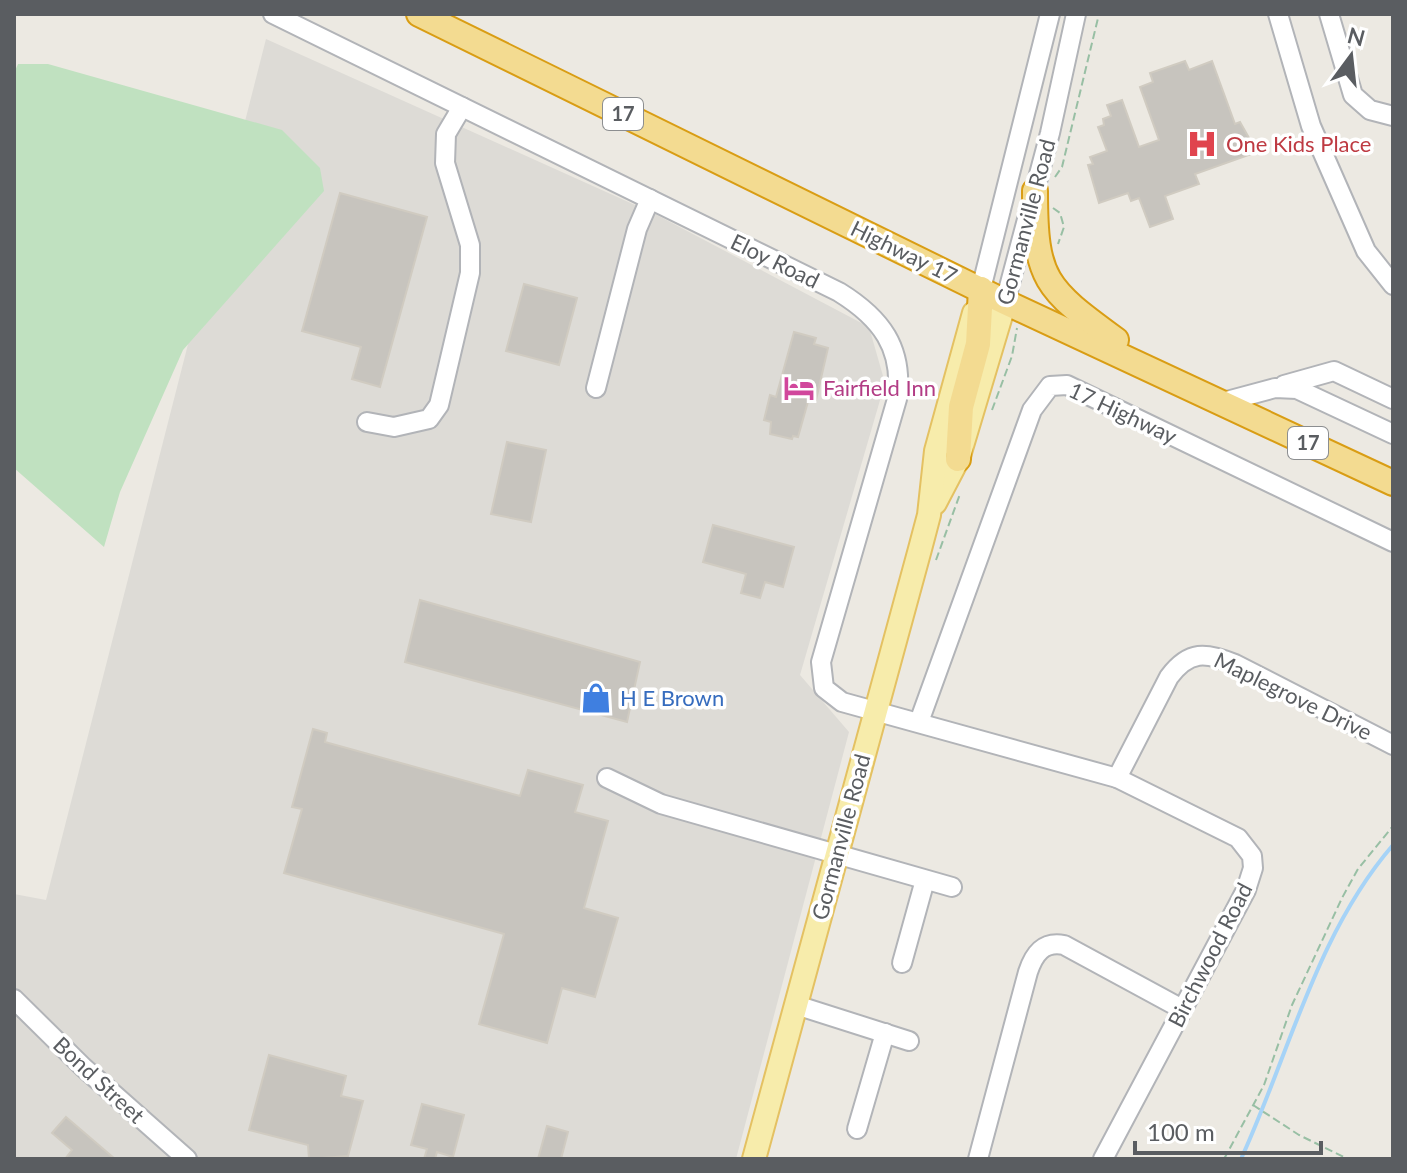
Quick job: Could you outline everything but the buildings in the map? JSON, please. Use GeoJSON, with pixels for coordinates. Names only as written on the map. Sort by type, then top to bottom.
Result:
{"type":"FeatureCollection","features":[{"type":"Feature","properties":{"kind":"highway","name":"Highway 17"},"geometry":{"type":"LineString","coordinates":[[419,14],[1005,302],[1160,371],[1393,483]]}},
{"type":"Feature","properties":{"kind":"highway"},"geometry":{"type":"LineString","coordinates":[[1045,194],[1035,238],[1047,280],[1059,297],[1160,371]]}},
{"type":"Feature","properties":{"kind":"highway"},"geometry":{"type":"LineString","coordinates":[[958,459],[961,407],[978,344],[981,289]]}},
{"type":"Feature","properties":{"kind":"main road","name":"Gormanville Road"},"geometry":{"type":"LineString","coordinates":[[754,1159],[929,515],[936,451],[981,289]]}},
{"type":"Feature","properties":{"kind":"main road","name":"Gormanville Road"},"geometry":{"type":"LineString","coordinates":[[929,515],[958,459],[1005,302]]}},
{"type":"Feature","properties":{"kind":"street","name":"Eloy Road"},"geometry":{"type":"LineString","coordinates":[[273,14],[839,292],[880,324],[895,351],[899,366],[897,399],[821,662],[820,676],[831,696],[874,711]]}},
{"type":"Feature","properties":{"kind":"street","name":"Gormanville Road"},"geometry":{"type":"LineString","coordinates":[[981,289],[1050,14]]}},
{"type":"Feature","properties":{"kind":"street","name":"Gormanville Road"},"geometry":{"type":"LineString","coordinates":[[1005,302],[1045,194],[1042,164],[1076,14]]}},
{"type":"Feature","properties":{"kind":"street"},"geometry":{"type":"LineString","coordinates":[[1278,14],[1311,126],[1366,251],[1393,285]]}},
{"type":"Feature","properties":{"kind":"street"},"geometry":{"type":"LineString","coordinates":[[1329,14],[1353,95],[1370,110],[1393,116]]}},
{"type":"Feature","properties":{"kind":"street"},"geometry":{"type":"LineString","coordinates":[[367,422],[394,427],[429,419],[439,405],[470,273],[470,245],[445,163],[446,134],[462,107]]}},
{"type":"Feature","properties":{"kind":"street"},"geometry":{"type":"LineString","coordinates":[[596,388],[637,229],[650,199]]}},
{"type":"Feature","properties":{"kind":"street"},"geometry":{"type":"LineString","coordinates":[[1223,402],[1334,371],[1393,399]]}},
{"type":"Feature","properties":{"kind":"street","name":"17 Highway"},"geometry":{"type":"LineString","coordinates":[[919,722],[1032,410],[1050,386],[1067,385],[1393,542]]}},
{"type":"Feature","properties":{"kind":"street"},"geometry":{"type":"LineString","coordinates":[[1275,388],[1297,389],[1393,434]]}},
{"type":"Feature","properties":{"kind":"street","name":"Maplegrove Drive"},"geometry":{"type":"LineString","coordinates":[[1117,778],[1169,677],[1187,658],[1196,654],[1235,664],[1393,745]]}},
{"type":"Feature","properties":{"kind":"street","name":"Birchwood Road"},"geometry":{"type":"LineString","coordinates":[[874,711],[1117,778],[1229,831],[1252,856],[1253,868],[1246,890],[1103,1159]]}},
{"type":"Feature","properties":{"kind":"street"},"geometry":{"type":"LineString","coordinates":[[607,778],[661,804],[952,887]]}},
{"type":"Feature","properties":{"kind":"street"},"geometry":{"type":"LineString","coordinates":[[902,963],[925,880]]}},
{"type":"Feature","properties":{"kind":"street"},"geometry":{"type":"LineString","coordinates":[[978,1159],[1028,972],[1037,951],[1046,945],[1064,945],[1182,1009]]}},
{"type":"Feature","properties":{"kind":"street","name":"Bond Street"},"geometry":{"type":"LineString","coordinates":[[14,999],[83,1067],[187,1159]]}},
{"type":"Feature","properties":{"kind":"street"},"geometry":{"type":"LineString","coordinates":[[796,1005],[909,1041]]}},
{"type":"Feature","properties":{"kind":"street"},"geometry":{"type":"LineString","coordinates":[[857,1129],[885,1033]]}},
{"type":"Feature","properties":{"kind":"path"},"geometry":{"type":"LineString","coordinates":[[1057,245],[1064,227],[1060,213],[1045,194],[1062,167],[1099,14]]}},
{"type":"Feature","properties":{"kind":"path"},"geometry":{"type":"LineString","coordinates":[[1224,1159],[1264,1085],[1292,1005],[1342,898],[1358,869],[1393,826]]}},
{"type":"Feature","properties":{"kind":"path"},"geometry":{"type":"LineString","coordinates":[[1253,1105],[1299,1135],[1348,1159]]}},
{"type":"Feature","properties":{"kind":"shaded area"},"geometry":{"type":"Polygon","coordinates":[[[266,39],[655,214],[869,327],[885,383],[800,675],[849,732],[736,1159],[14,1159],[14,894],[46,900],[266,39]]]}},
{"type":"Feature","properties":{"kind":"green space"},"geometry":{"type":"Polygon","coordinates":[[[18,64],[48,64],[282,130],[320,168],[324,191],[183,350],[120,492],[104,547],[14,468],[14,73],[18,64]]]}},
{"type":"Feature","properties":{"kind":"waterway"},"geometry":{"type":"LineString","coordinates":[[1241,1159],[1324,956],[1366,880],[1393,845]]}},
{"type":"Feature","properties":{"kind":"place","name":"One Kids Place"},"geometry":{"type":"Point","coordinates":[1202,144]}},
{"type":"Feature","properties":{"kind":"place","name":"Fairfield Inn"},"geometry":{"type":"Point","coordinates":[799,388]}},
{"type":"Feature","properties":{"kind":"place","name":"H E Brown"},"geometry":{"type":"Point","coordinates":[596,698]}}]}
